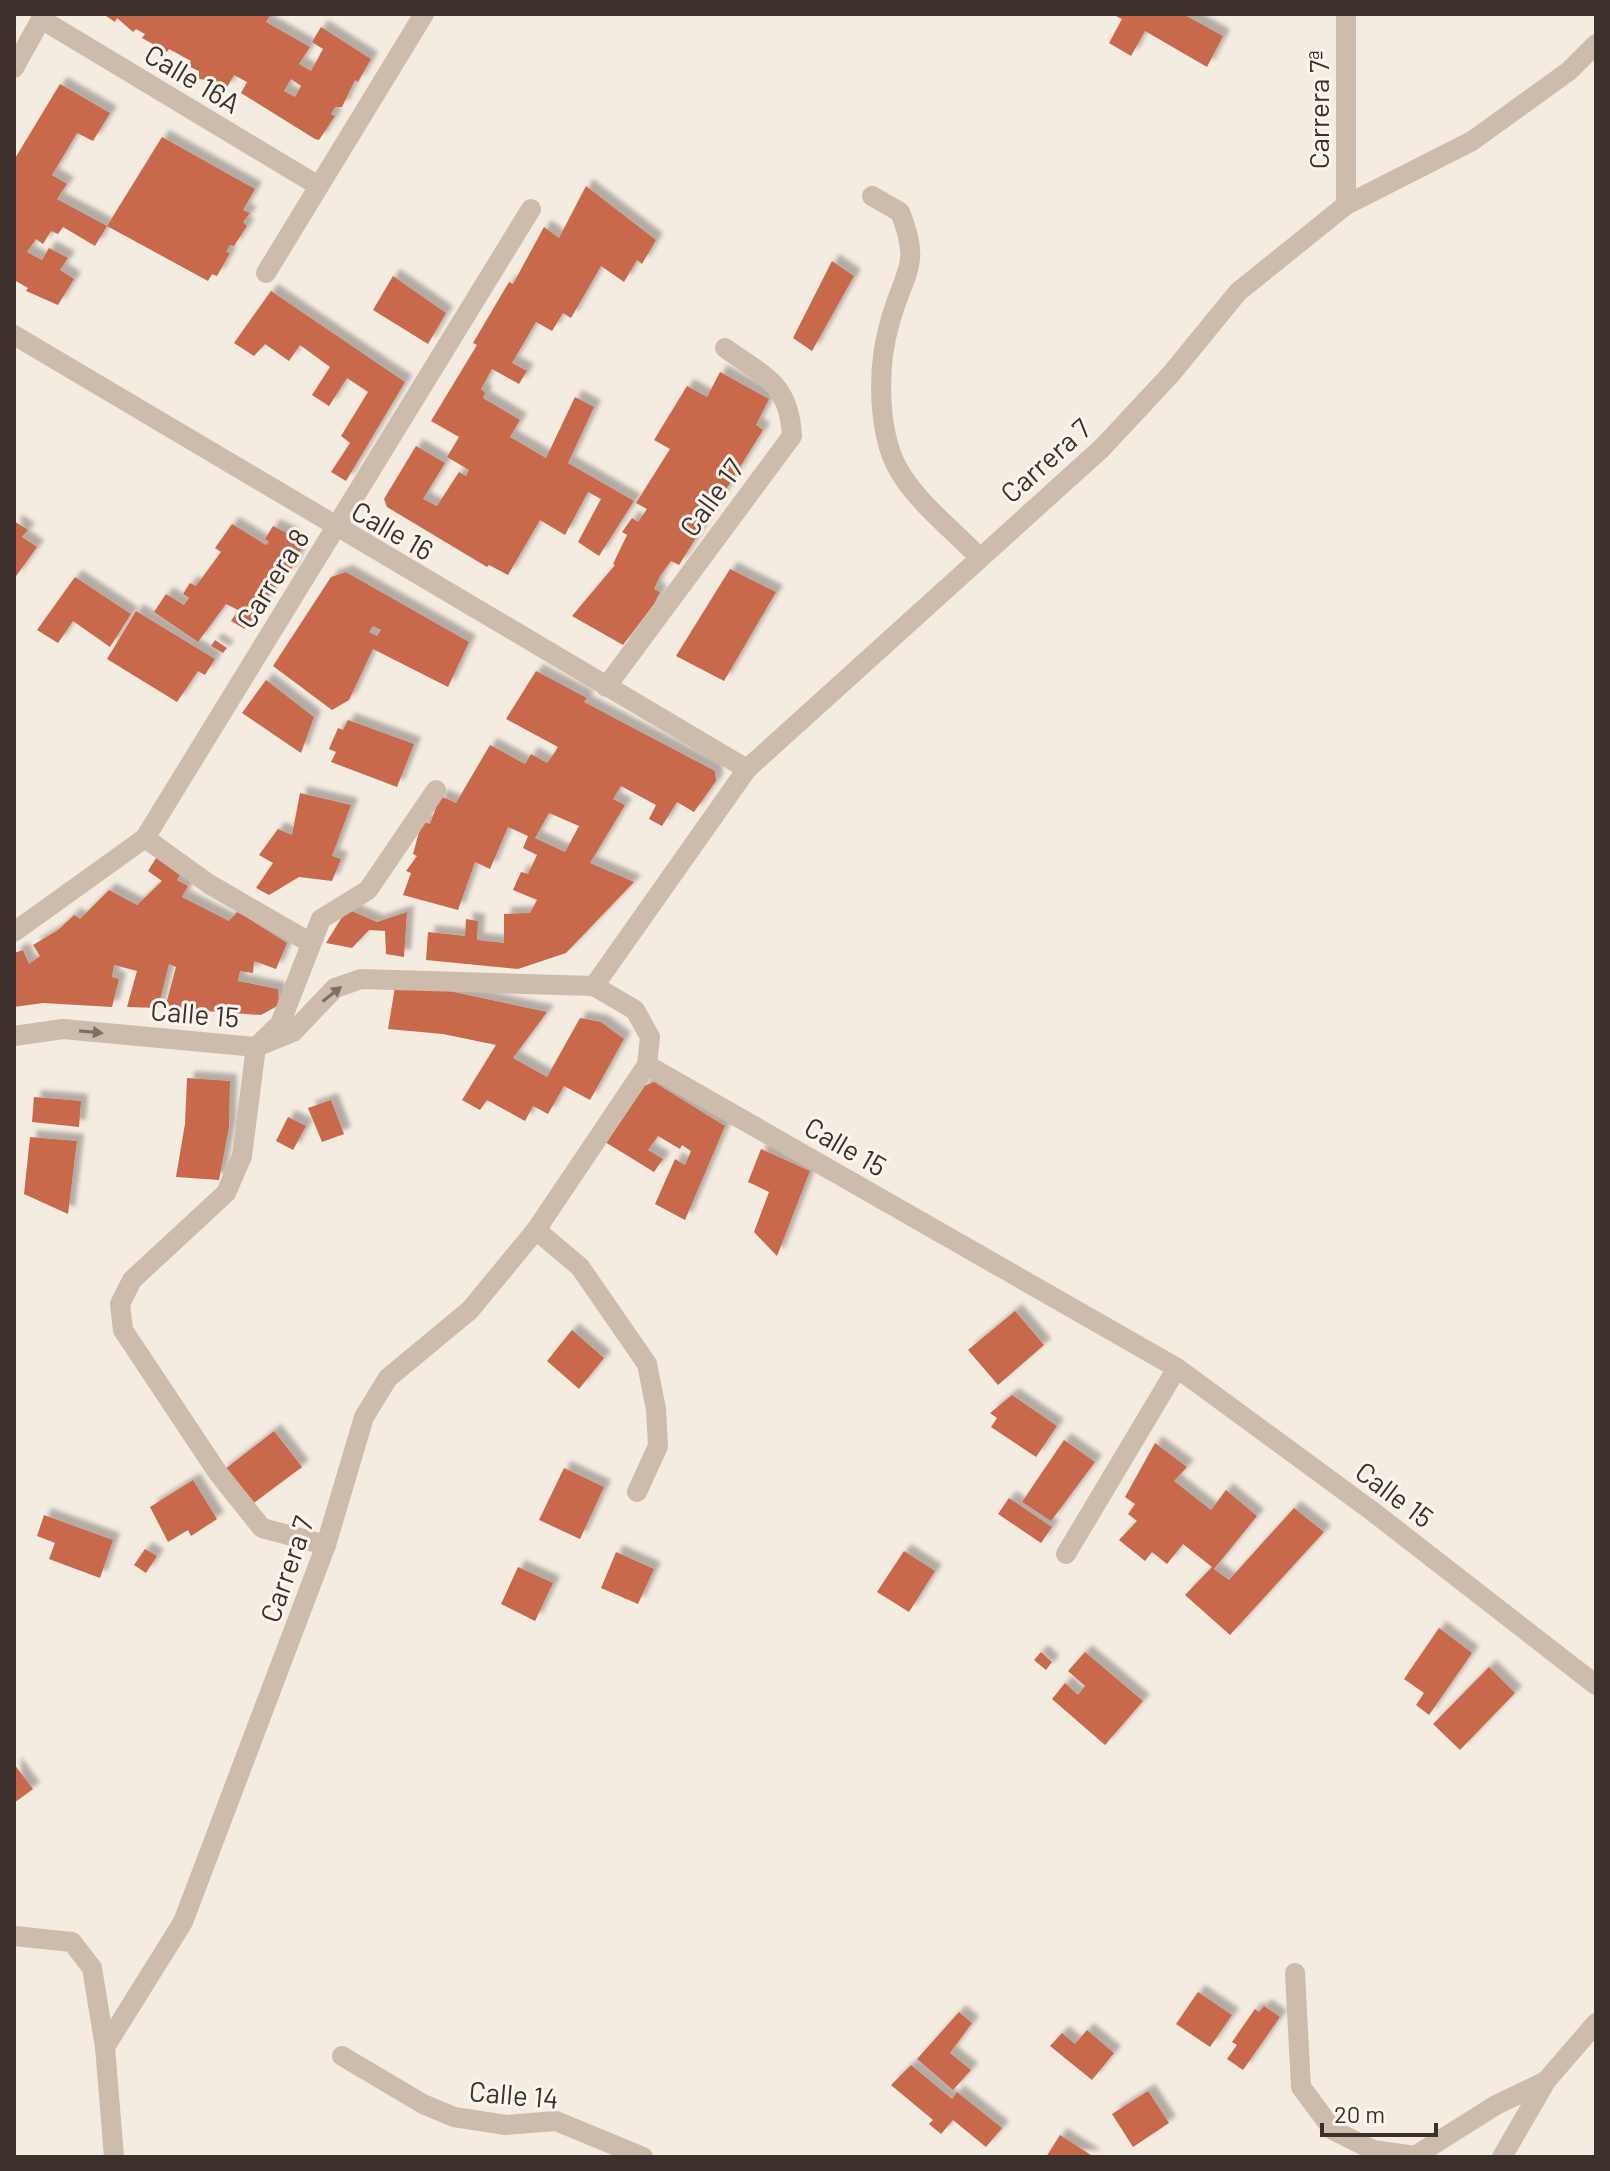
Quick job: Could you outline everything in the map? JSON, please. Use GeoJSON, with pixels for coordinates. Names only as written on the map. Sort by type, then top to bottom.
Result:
{"type":"FeatureCollection","features":[{"type":"Feature","properties":{"kind":"street"},"geometry":{"type":"LineString","coordinates":[[266,273],[424,14]]}},
{"type":"Feature","properties":{"kind":"street","name":"Carrera 7ª"},"geometry":{"type":"LineString","coordinates":[[1346,14],[1346,205]]}},
{"type":"Feature","properties":{"kind":"street"},"geometry":{"type":"LineString","coordinates":[[14,68],[43,17]]}},
{"type":"Feature","properties":{"kind":"street","name":"Calle 16A"},"geometry":{"type":"LineString","coordinates":[[43,17],[317,185]]}},
{"type":"Feature","properties":{"kind":"street","name":"Carrera 7"},"geometry":{"type":"LineString","coordinates":[[594,986],[747,769],[1102,448],[1171,374],[1238,292],[1346,205],[1472,141],[1569,71],[1596,44]]}},
{"type":"Feature","properties":{"kind":"street"},"geometry":{"type":"LineString","coordinates":[[872,196],[900,212],[914,255],[889,323],[884,416],[889,451],[903,479],[979,557]]}},
{"type":"Feature","properties":{"kind":"street","name":"Carrera 8"},"geometry":{"type":"LineString","coordinates":[[14,932],[145,838],[531,209]]}},
{"type":"Feature","properties":{"kind":"street","name":"Calle 16"},"geometry":{"type":"LineString","coordinates":[[14,335],[335,528],[747,769]]}},
{"type":"Feature","properties":{"kind":"street","name":"Calle 17"},"geometry":{"type":"LineString","coordinates":[[606,687],[792,436],[791,410],[779,387],[725,348]]}},
{"type":"Feature","properties":{"kind":"street"},"geometry":{"type":"LineString","coordinates":[[326,1545],[262,1528],[218,1473],[123,1330],[120,1304],[132,1280],[226,1193],[242,1156],[256,1047],[280,1024],[309,942],[321,919],[368,890],[436,790]]}},
{"type":"Feature","properties":{"kind":"street"},"geometry":{"type":"LineString","coordinates":[[145,838],[222,892],[309,942]]}},
{"type":"Feature","properties":{"kind":"street","name":"Calle 15"},"geometry":{"type":"LineString","coordinates":[[14,1036],[63,1029],[256,1047],[293,1032],[335,988],[361,979],[594,986],[635,1010],[650,1037],[647,1065],[1177,1368],[1372,1511],[1596,1685]]}},
{"type":"Feature","properties":{"kind":"street","name":"Carrera 7"},"geometry":{"type":"LineString","coordinates":[[105,2047],[183,1922],[326,1545],[364,1417],[388,1378],[470,1310],[536,1230],[647,1065]]}},
{"type":"Feature","properties":{"kind":"street"},"geometry":{"type":"LineString","coordinates":[[536,1230],[580,1267],[647,1364],[656,1409],[658,1446],[637,1492]]}},
{"type":"Feature","properties":{"kind":"street"},"geometry":{"type":"LineString","coordinates":[[1066,1554],[1177,1368]]}},
{"type":"Feature","properties":{"kind":"street"},"geometry":{"type":"LineString","coordinates":[[14,1936],[72,1942],[92,1968],[105,2047],[114,2157]]}},
{"type":"Feature","properties":{"kind":"street"},"geometry":{"type":"LineString","coordinates":[[1295,1973],[1301,2087],[1333,2130],[1373,2150],[1415,2156],[1496,2105],[1546,2081]]}},
{"type":"Feature","properties":{"kind":"street"},"geometry":{"type":"LineString","coordinates":[[1502,2157],[1546,2081],[1596,2023]]}},
{"type":"Feature","properties":{"kind":"street","name":"Calle 14"},"geometry":{"type":"LineString","coordinates":[[342,2056],[423,2104],[454,2117],[506,2125],[556,2121],[643,2157]]}},
{"type":"Feature","properties":{"kind":"building"},"geometry":{"type":"Polygon","coordinates":[[[103,14],[271,14],[266,22],[310,47],[299,64],[311,71],[323,49],[312,42],[321,27],[371,59],[358,82],[355,80],[342,107],[335,107],[331,114],[335,116],[319,140],[241,93],[247,82],[234,75],[226,89],[214,81],[199,79],[199,71],[188,66],[191,61],[142,38],[145,34],[136,29],[133,32],[117,18],[115,22],[103,14]],[[291,79],[284,91],[295,97],[301,86],[291,79]]]}},
{"type":"Feature","properties":{"kind":"building"},"geometry":{"type":"Polygon","coordinates":[[[1112,14],[1183,14],[1223,36],[1207,67],[1145,31],[1131,56],[1109,43],[1122,19],[1112,14]]]}},
{"type":"Feature","properties":{"kind":"building"},"geometry":{"type":"Polygon","coordinates":[[[60,84],[110,113],[93,141],[77,133],[52,175],[67,184],[57,199],[107,226],[95,246],[63,227],[58,234],[51,231],[43,244],[36,239],[27,252],[42,260],[49,248],[68,258],[60,270],[74,279],[58,305],[26,291],[28,288],[14,280],[14,160],[60,84]]]}},
{"type":"Feature","properties":{"kind":"building"},"geometry":{"type":"Polygon","coordinates":[[[162,137],[255,189],[243,210],[250,213],[243,222],[247,226],[234,246],[230,245],[226,252],[230,253],[217,276],[212,274],[208,281],[107,226],[162,137]]]}},
{"type":"Feature","properties":{"kind":"building"},"geometry":{"type":"Polygon","coordinates":[[[586,186],[656,240],[642,264],[637,260],[624,282],[601,266],[571,318],[563,313],[552,331],[536,322],[512,363],[527,371],[519,384],[492,369],[481,389],[485,393],[483,398],[520,420],[510,437],[546,458],[575,397],[594,407],[568,463],[634,501],[599,556],[578,542],[601,499],[588,492],[565,535],[540,520],[508,575],[489,565],[487,567],[387,507],[384,499],[416,446],[445,463],[423,499],[437,506],[459,472],[466,476],[469,470],[447,457],[459,437],[431,421],[477,345],[473,343],[509,282],[513,284],[544,227],[559,238],[586,186]]]}},
{"type":"Feature","properties":{"kind":"building"},"geometry":{"type":"Polygon","coordinates":[[[832,261],[854,276],[812,351],[793,338],[832,261]]]}},
{"type":"Feature","properties":{"kind":"building"},"geometry":{"type":"Polygon","coordinates":[[[393,276],[446,313],[428,344],[373,310],[393,276]]]}},
{"type":"Feature","properties":{"kind":"building"},"geometry":{"type":"Polygon","coordinates":[[[271,291],[405,382],[346,481],[331,472],[350,443],[341,436],[368,392],[347,378],[329,406],[312,395],[330,367],[300,345],[289,361],[265,344],[254,356],[234,343],[271,291]]]}},
{"type":"Feature","properties":{"kind":"building"},"geometry":{"type":"Polygon","coordinates":[[[720,372],[769,399],[756,425],[763,430],[679,565],[671,561],[660,576],[654,589],[660,592],[654,604],[623,645],[572,616],[615,565],[627,535],[622,532],[632,518],[638,522],[647,509],[636,503],[670,449],[654,440],[687,386],[707,397],[720,372]]]}},
{"type":"Feature","properties":{"kind":"building"},"geometry":{"type":"Polygon","coordinates":[[[14,521],[28,530],[22,537],[37,547],[14,579],[14,521]]]}},
{"type":"Feature","properties":{"kind":"building"},"geometry":{"type":"Polygon","coordinates":[[[232,524],[266,545],[269,542],[265,539],[273,526],[291,535],[295,543],[302,547],[289,574],[285,572],[245,629],[231,621],[238,610],[226,604],[198,642],[154,612],[166,594],[184,605],[189,598],[183,594],[190,583],[196,586],[221,552],[215,548],[232,524]]]}},
{"type":"Feature","properties":{"kind":"building"},"geometry":{"type":"Polygon","coordinates":[[[730,569],[776,592],[724,681],[676,656],[730,569]]]}},
{"type":"Feature","properties":{"kind":"building"},"geometry":{"type":"Polygon","coordinates":[[[346,572],[469,642],[448,687],[373,649],[349,700],[332,710],[273,666],[331,577],[346,572]],[[373,626],[369,632],[377,636],[381,630],[373,626]]]}},
{"type":"Feature","properties":{"kind":"building"},"geometry":{"type":"Polygon","coordinates":[[[75,577],[131,614],[110,647],[73,621],[58,643],[37,630],[75,577]]]}},
{"type":"Feature","properties":{"kind":"building"},"geometry":{"type":"Polygon","coordinates":[[[136,611],[215,659],[205,675],[198,671],[177,702],[107,659],[136,611]]]}},
{"type":"Feature","properties":{"kind":"building"},"geometry":{"type":"Polygon","coordinates":[[[215,640],[227,648],[223,653],[211,646],[215,640]]]}},
{"type":"Feature","properties":{"kind":"building"},"geometry":{"type":"Polygon","coordinates":[[[536,671],[587,698],[584,702],[715,771],[716,781],[694,812],[677,802],[662,826],[649,819],[656,805],[621,786],[613,799],[625,805],[590,863],[634,882],[566,953],[518,969],[426,960],[428,932],[465,936],[466,919],[478,921],[477,940],[504,943],[504,914],[530,913],[537,900],[513,890],[521,872],[528,874],[537,855],[523,848],[528,836],[508,827],[490,869],[475,862],[458,910],[403,895],[411,873],[406,871],[417,856],[413,854],[422,821],[430,824],[440,796],[456,803],[490,745],[525,764],[531,754],[547,763],[558,747],[506,719],[536,671]],[[549,813],[535,838],[565,852],[579,826],[549,813]]]}},
{"type":"Feature","properties":{"kind":"building"},"geometry":{"type":"Polygon","coordinates":[[[266,680],[314,717],[301,753],[242,713],[266,680]]]}},
{"type":"Feature","properties":{"kind":"building"},"geometry":{"type":"Polygon","coordinates":[[[348,720],[414,744],[397,787],[331,762],[336,752],[329,749],[338,728],[343,730],[348,720]]]}},
{"type":"Feature","properties":{"kind":"building"},"geometry":{"type":"Polygon","coordinates":[[[300,793],[351,805],[332,856],[341,859],[332,881],[299,877],[269,895],[256,888],[273,863],[259,855],[278,829],[292,835],[300,793]]]}},
{"type":"Feature","properties":{"kind":"building"},"geometry":{"type":"Polygon","coordinates":[[[158,855],[182,872],[177,880],[188,886],[182,897],[229,921],[237,912],[287,943],[276,969],[254,961],[253,973],[240,971],[238,981],[278,989],[279,1005],[261,1015],[165,1008],[176,967],[169,964],[158,1008],[127,1007],[137,971],[114,965],[112,977],[119,979],[112,1007],[43,1003],[14,1007],[14,953],[23,950],[29,964],[40,956],[33,945],[58,930],[74,915],[80,919],[109,890],[137,905],[162,881],[148,871],[158,855]]]}},
{"type":"Feature","properties":{"kind":"building"},"geometry":{"type":"Polygon","coordinates":[[[347,909],[377,922],[407,912],[404,957],[386,954],[385,931],[369,930],[352,948],[326,943],[347,909]]]}},
{"type":"Feature","properties":{"kind":"building"},"geometry":{"type":"Polygon","coordinates":[[[395,987],[449,991],[547,1012],[513,1058],[547,1077],[580,1018],[601,1022],[624,1039],[590,1100],[564,1086],[548,1114],[533,1106],[525,1121],[487,1100],[480,1110],[462,1100],[496,1045],[443,1034],[388,1029],[395,987]]]}},
{"type":"Feature","properties":{"kind":"building"},"geometry":{"type":"Polygon","coordinates":[[[187,1078],[230,1081],[229,1127],[219,1180],[176,1177],[185,1124],[187,1078]]]}},
{"type":"Feature","properties":{"kind":"building"},"geometry":{"type":"Polygon","coordinates":[[[654,1082],[725,1126],[685,1220],[655,1204],[675,1159],[685,1165],[691,1151],[682,1145],[680,1149],[658,1136],[648,1150],[663,1159],[654,1172],[605,1142],[644,1086],[654,1082]]]}},
{"type":"Feature","properties":{"kind":"building"},"geometry":{"type":"Polygon","coordinates":[[[34,1097],[81,1101],[79,1127],[32,1122],[34,1097]]]}},
{"type":"Feature","properties":{"kind":"building"},"geometry":{"type":"Polygon","coordinates":[[[331,1100],[344,1134],[322,1142],[308,1108],[331,1100]]]}},
{"type":"Feature","properties":{"kind":"building"},"geometry":{"type":"Polygon","coordinates":[[[288,1117],[306,1126],[293,1150],[276,1141],[288,1117]]]}},
{"type":"Feature","properties":{"kind":"building"},"geometry":{"type":"Polygon","coordinates":[[[30,1137],[77,1141],[68,1214],[24,1194],[30,1137]]]}},
{"type":"Feature","properties":{"kind":"building"},"geometry":{"type":"Polygon","coordinates":[[[761,1149],[810,1171],[777,1256],[754,1232],[769,1192],[748,1182],[761,1149]]]}},
{"type":"Feature","properties":{"kind":"building"},"geometry":{"type":"Polygon","coordinates":[[[1015,1311],[1044,1345],[998,1385],[968,1350],[1015,1311]]]}},
{"type":"Feature","properties":{"kind":"building"},"geometry":{"type":"Polygon","coordinates":[[[572,1330],[604,1358],[579,1389],[547,1361],[572,1330]]]}},
{"type":"Feature","properties":{"kind":"building"},"geometry":{"type":"Polygon","coordinates":[[[1012,1395],[1057,1426],[1036,1457],[991,1427],[997,1418],[990,1413],[1012,1395]]]}},
{"type":"Feature","properties":{"kind":"building"},"geometry":{"type":"Polygon","coordinates":[[[274,1431],[302,1467],[247,1508],[220,1473],[274,1431]]]}},
{"type":"Feature","properties":{"kind":"building"},"geometry":{"type":"Polygon","coordinates":[[[1064,1440],[1095,1462],[1051,1521],[1022,1502],[1064,1440]]]}},
{"type":"Feature","properties":{"kind":"building"},"geometry":{"type":"Polygon","coordinates":[[[1155,1443],[1187,1467],[1174,1481],[1211,1510],[1226,1490],[1257,1516],[1214,1569],[1229,1580],[1294,1508],[1324,1532],[1230,1635],[1185,1595],[1212,1567],[1183,1544],[1167,1564],[1152,1552],[1145,1561],[1119,1540],[1137,1521],[1128,1514],[1135,1504],[1125,1497],[1155,1443]]]}},
{"type":"Feature","properties":{"kind":"building"},"geometry":{"type":"Polygon","coordinates":[[[564,1468],[604,1487],[580,1539],[539,1520],[564,1468]]]}},
{"type":"Feature","properties":{"kind":"building"},"geometry":{"type":"Polygon","coordinates":[[[193,1480],[217,1519],[191,1536],[188,1530],[168,1542],[150,1507],[193,1480]]]}},
{"type":"Feature","properties":{"kind":"building"},"geometry":{"type":"Polygon","coordinates":[[[1009,1498],[1052,1527],[1041,1543],[998,1514],[1009,1498]]]}},
{"type":"Feature","properties":{"kind":"building"},"geometry":{"type":"Polygon","coordinates":[[[44,1515],[113,1540],[100,1578],[49,1559],[55,1543],[37,1536],[44,1515]]]}},
{"type":"Feature","properties":{"kind":"building"},"geometry":{"type":"Polygon","coordinates":[[[145,1549],[157,1556],[146,1573],[134,1565],[145,1549]]]}},
{"type":"Feature","properties":{"kind":"building"},"geometry":{"type":"Polygon","coordinates":[[[904,1551],[935,1571],[909,1612],[877,1592],[904,1551]]]}},
{"type":"Feature","properties":{"kind":"building"},"geometry":{"type":"Polygon","coordinates":[[[616,1552],[654,1569],[638,1604],[601,1588],[616,1552]]]}},
{"type":"Feature","properties":{"kind":"building"},"geometry":{"type":"Polygon","coordinates":[[[518,1567],[553,1583],[535,1621],[501,1604],[518,1567]]]}},
{"type":"Feature","properties":{"kind":"building"},"geometry":{"type":"Polygon","coordinates":[[[1439,1628],[1472,1653],[1429,1715],[1416,1705],[1424,1693],[1404,1679],[1439,1628]]]}},
{"type":"Feature","properties":{"kind":"building"},"geometry":{"type":"Polygon","coordinates":[[[1041,1652],[1052,1662],[1046,1670],[1034,1660],[1041,1652]]]}},
{"type":"Feature","properties":{"kind":"building"},"geometry":{"type":"Polygon","coordinates":[[[1085,1652],[1143,1701],[1105,1745],[1052,1699],[1065,1683],[1078,1695],[1085,1686],[1068,1671],[1085,1652]]]}},
{"type":"Feature","properties":{"kind":"building"},"geometry":{"type":"Polygon","coordinates":[[[1489,1667],[1515,1693],[1460,1750],[1433,1724],[1489,1667]]]}},
{"type":"Feature","properties":{"kind":"building"},"geometry":{"type":"Polygon","coordinates":[[[14,1764],[33,1789],[14,1803],[14,1764]]]}},
{"type":"Feature","properties":{"kind":"building"},"geometry":{"type":"Polygon","coordinates":[[[1198,1992],[1232,2015],[1210,2047],[1176,2024],[1198,1992]]]}},
{"type":"Feature","properties":{"kind":"building"},"geometry":{"type":"Polygon","coordinates":[[[1264,2006],[1280,2017],[1243,2070],[1227,2059],[1237,2045],[1232,2042],[1255,2009],[1259,2012],[1264,2006]]]}},
{"type":"Feature","properties":{"kind":"building"},"geometry":{"type":"Polygon","coordinates":[[[959,2012],[972,2023],[950,2053],[971,2070],[953,2090],[917,2059],[959,2012]]]}},
{"type":"Feature","properties":{"kind":"building"},"geometry":{"type":"Polygon","coordinates":[[[1087,2030],[1114,2053],[1092,2080],[1050,2046],[1062,2033],[1075,2044],[1087,2030]]]}},
{"type":"Feature","properties":{"kind":"building"},"geometry":{"type":"Polygon","coordinates":[[[911,2065],[952,2099],[957,2092],[1002,2128],[986,2147],[953,2120],[941,2134],[929,2124],[933,2120],[891,2085],[911,2065]]]}},
{"type":"Feature","properties":{"kind":"building"},"geometry":{"type":"Polygon","coordinates":[[[1148,2091],[1169,2123],[1133,2147],[1112,2114],[1148,2091]]]}},
{"type":"Feature","properties":{"kind":"building"},"geometry":{"type":"Polygon","coordinates":[[[1060,2135],[1094,2157],[1046,2157],[1060,2135]]]}}]}
